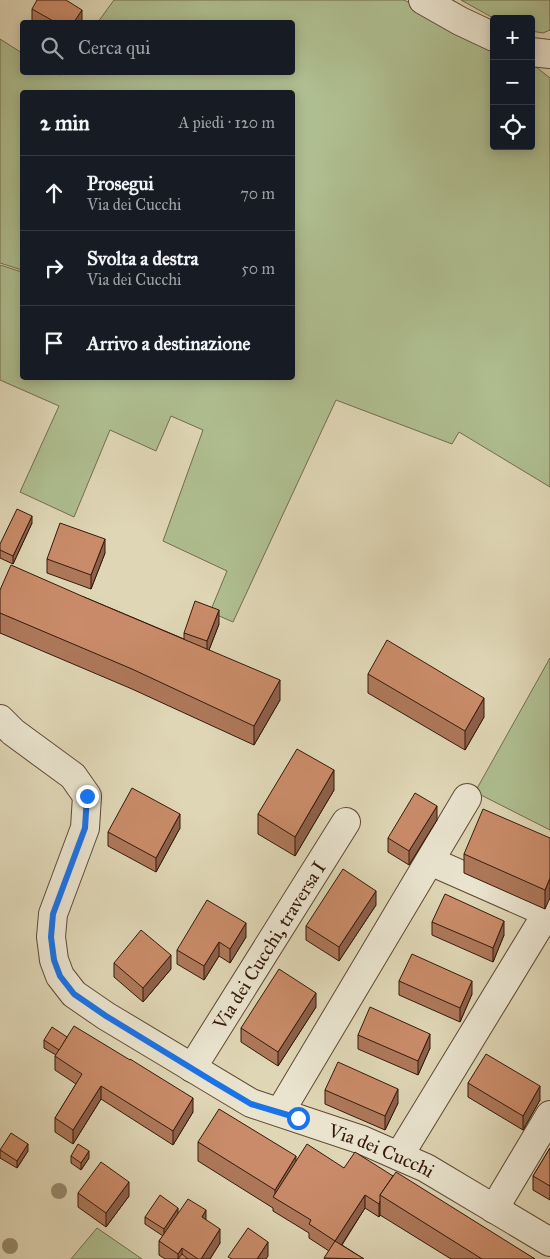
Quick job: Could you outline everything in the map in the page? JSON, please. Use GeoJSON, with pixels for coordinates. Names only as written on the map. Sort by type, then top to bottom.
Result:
{"type":"FeatureCollection","features":[{"type":"Feature","properties":{"kind":"street"},"geometry":{"type":"LineString","coordinates":[[423,0],[460,21],[490,34]]}},
{"type":"Feature","properties":{"kind":"street"},"geometry":{"type":"LineString","coordinates":[[535,52],[550,54]]}},
{"type":"Feature","properties":{"kind":"street","name":"Via dei Cucchi"},"geometry":{"type":"LineString","coordinates":[[0,719],[13,732],[73,776],[87,796],[85,828],[53,914],[51,937],[54,960],[60,976],[74,994],[106,1016],[251,1104],[362,1140],[426,1168],[550,1242]]}},
{"type":"Feature","properties":{"kind":"street"},"geometry":{"type":"LineString","coordinates":[[280,1112],[467,798]]}},
{"type":"Feature","properties":{"kind":"street","name":"Via dei Cucchi, traversa I"},"geometry":{"type":"LineString","coordinates":[[192,1068],[346,822]]}},
{"type":"Feature","properties":{"kind":"street"},"geometry":{"type":"LineString","coordinates":[[399,1156],[544,918],[541,910],[430,861]]}},
{"type":"Feature","properties":{"kind":"street"},"geometry":{"type":"LineString","coordinates":[[494,1208],[550,1116]]}},
{"type":"Feature","properties":{"kind":"green space"},"geometry":{"type":"Polygon","coordinates":[[[114,0],[404,0],[490,42],[490,150],[535,150],[535,66],[550,78],[550,487],[459,432],[452,444],[336,400],[233,622],[210,612],[227,571],[163,541],[203,430],[171,416],[156,451],[110,430],[74,517],[20,492],[59,406],[0,380],[0,265],[20,271],[20,380],[295,380],[295,90],[20,90],[20,269],[0,263],[0,39],[20,52],[20,75],[295,75],[295,20],[99,20],[114,0]]]}},
{"type":"Feature","properties":{"kind":"green space"},"geometry":{"type":"Polygon","coordinates":[[[461,0],[550,0],[550,30],[543,33],[535,32],[535,15],[490,16],[461,0]]]}},
{"type":"Feature","properties":{"kind":"green space"},"geometry":{"type":"Polygon","coordinates":[[[550,658],[550,830],[475,792],[550,658]]]}},
{"type":"Feature","properties":{"kind":"green space"},"geometry":{"type":"Polygon","coordinates":[[[97,1228],[142,1259],[71,1259],[97,1228]]]}},
{"type":"Feature","properties":{"kind":"building"},"geometry":{"type":"Polygon","coordinates":[[[37,0],[66,0],[82,10],[75,20],[51,20],[32,9],[37,0]]]}},
{"type":"Feature","properties":{"kind":"building"},"geometry":{"type":"Polygon","coordinates":[[[17,509],[32,516],[13,556],[0,550],[0,544],[17,509]]]}},
{"type":"Feature","properties":{"kind":"building"},"geometry":{"type":"Polygon","coordinates":[[[60,523],[105,539],[91,575],[47,559],[60,523]]]}},
{"type":"Feature","properties":{"kind":"building"},"geometry":{"type":"Polygon","coordinates":[[[11,565],[280,680],[254,726],[132,669],[0,613],[0,590],[11,565]]]}},
{"type":"Feature","properties":{"kind":"building"},"geometry":{"type":"Polygon","coordinates":[[[195,601],[219,610],[207,641],[184,633],[195,601]]]}},
{"type":"Feature","properties":{"kind":"building"},"geometry":{"type":"Polygon","coordinates":[[[387,640],[484,698],[465,731],[368,674],[387,640]]]}},
{"type":"Feature","properties":{"kind":"building"},"geometry":{"type":"Polygon","coordinates":[[[297,749],[334,770],[295,837],[258,814],[297,749]]]}},
{"type":"Feature","properties":{"kind":"building"},"geometry":{"type":"Polygon","coordinates":[[[132,788],[180,814],[156,858],[108,832],[132,788]]]}},
{"type":"Feature","properties":{"kind":"building"},"geometry":{"type":"Polygon","coordinates":[[[415,793],[437,806],[409,851],[388,838],[415,793]]]}},
{"type":"Feature","properties":{"kind":"building"},"geometry":{"type":"Polygon","coordinates":[[[483,809],[550,838],[550,878],[545,890],[464,854],[483,809]]]}},
{"type":"Feature","properties":{"kind":"building"},"geometry":{"type":"Polygon","coordinates":[[[343,869],[376,891],[339,947],[306,926],[343,869]]]}},
{"type":"Feature","properties":{"kind":"building"},"geometry":{"type":"Polygon","coordinates":[[[445,894],[504,921],[493,948],[432,922],[445,894]]]}},
{"type":"Feature","properties":{"kind":"building"},"geometry":{"type":"Polygon","coordinates":[[[207,900],[246,923],[230,949],[219,942],[204,966],[177,950],[207,900]]]}},
{"type":"Feature","properties":{"kind":"building"},"geometry":{"type":"Polygon","coordinates":[[[141,930],[171,955],[143,988],[114,963],[141,930]]]}},
{"type":"Feature","properties":{"kind":"building"},"geometry":{"type":"Polygon","coordinates":[[[412,954],[472,981],[460,1008],[399,981],[412,954]]]}},
{"type":"Feature","properties":{"kind":"building"},"geometry":{"type":"Polygon","coordinates":[[[279,969],[316,993],[278,1052],[241,1028],[279,969]]]}},
{"type":"Feature","properties":{"kind":"building"},"geometry":{"type":"Polygon","coordinates":[[[370,1007],[430,1034],[418,1061],[358,1035],[370,1007]]]}},
{"type":"Feature","properties":{"kind":"building"},"geometry":{"type":"Polygon","coordinates":[[[74,1026],[193,1098],[173,1131],[101,1086],[73,1130],[55,1118],[82,1074],[55,1056],[74,1026]]]}},
{"type":"Feature","properties":{"kind":"building"},"geometry":{"type":"Polygon","coordinates":[[[52,1027],[67,1037],[59,1050],[44,1040],[52,1027]]]}},
{"type":"Feature","properties":{"kind":"building"},"geometry":{"type":"Polygon","coordinates":[[[486,1054],[540,1086],[523,1116],[468,1083],[486,1054]]]}},
{"type":"Feature","properties":{"kind":"building"},"geometry":{"type":"Polygon","coordinates":[[[338,1062],[398,1089],[385,1116],[325,1090],[338,1062]]]}},
{"type":"Feature","properties":{"kind":"building"},"geometry":{"type":"Polygon","coordinates":[[[219,1109],[296,1156],[275,1190],[198,1142],[219,1109]]]}},
{"type":"Feature","properties":{"kind":"building"},"geometry":{"type":"Polygon","coordinates":[[[11,1133],[28,1144],[17,1161],[0,1150],[11,1133]]]}},
{"type":"Feature","properties":{"kind":"building"},"geometry":{"type":"Polygon","coordinates":[[[78,1144],[89,1151],[81,1163],[71,1156],[78,1144]]]}},
{"type":"Feature","properties":{"kind":"building"},"geometry":{"type":"Polygon","coordinates":[[[307,1144],[344,1168],[355,1152],[393,1176],[380,1195],[379,1204],[365,1195],[335,1241],[309,1224],[311,1220],[273,1197],[307,1144]]]}},
{"type":"Feature","properties":{"kind":"building"},"geometry":{"type":"Polygon","coordinates":[[[550,1148],[550,1186],[533,1176],[550,1148]]]}},
{"type":"Feature","properties":{"kind":"building"},"geometry":{"type":"Polygon","coordinates":[[[101,1162],[129,1182],[106,1213],[78,1193],[101,1162]]]}},
{"type":"Feature","properties":{"kind":"building"},"geometry":{"type":"Polygon","coordinates":[[[396,1172],[535,1259],[482,1259],[380,1195],[396,1172]]]}},
{"type":"Feature","properties":{"kind":"building"},"geometry":{"type":"Polygon","coordinates":[[[160,1195],[178,1208],[164,1229],[145,1217],[160,1195]]]}},
{"type":"Feature","properties":{"kind":"building"},"geometry":{"type":"Polygon","coordinates":[[[188,1199],[206,1210],[202,1217],[220,1229],[201,1259],[198,1259],[182,1248],[178,1254],[159,1241],[188,1199]]]}},
{"type":"Feature","properties":{"kind":"building"},"geometry":{"type":"Polygon","coordinates":[[[248,1228],[268,1242],[257,1259],[232,1259],[228,1257],[248,1228]]]}},
{"type":"Feature","properties":{"kind":"building"},"geometry":{"type":"Polygon","coordinates":[[[335,1241],[364,1259],[324,1258],[335,1241]]]}},
{"type":"Feature","properties":{"kind":"building"},"geometry":{"type":"Polygon","coordinates":[[[182,1254],[188,1259],[178,1259],[182,1254]]]}},
{"type":"Feature","properties":{"kind":"route"},"geometry":{"type":"LineString","coordinates":[[87,796],[85,828],[53,914],[51,937],[54,960],[60,976],[74,994],[106,1016],[214,1082],[251,1104],[298,1118]]}}]}
